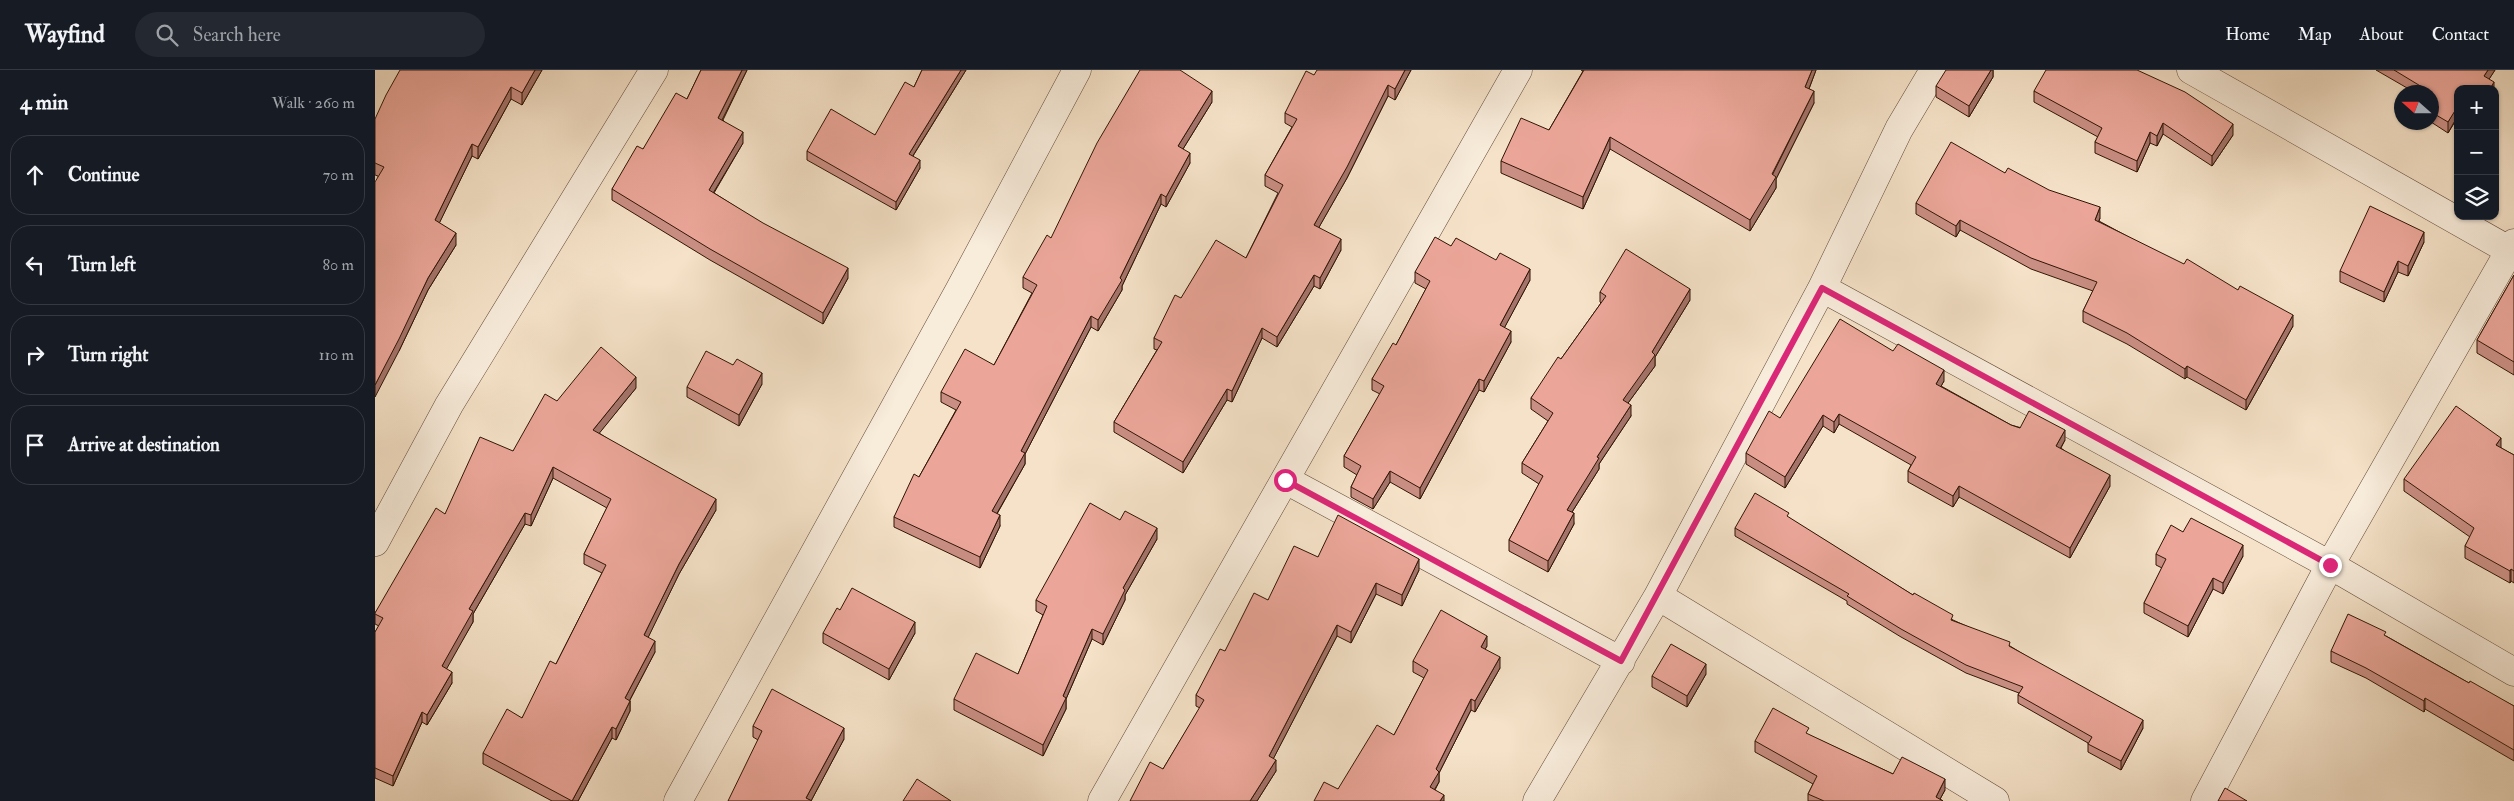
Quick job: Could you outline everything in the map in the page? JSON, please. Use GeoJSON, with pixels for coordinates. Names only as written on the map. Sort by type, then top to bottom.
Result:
{"type":"FeatureCollection","features":[{"type":"Feature","properties":{"kind":"street"},"geometry":{"type":"LineString","coordinates":[[375,542],[449,405],[654,70]]}},
{"type":"Feature","properties":{"kind":"street"},"geometry":{"type":"LineString","coordinates":[[678,801],[955,297],[1077,70]]}},
{"type":"Feature","properties":{"kind":"street"},"geometry":{"type":"LineString","coordinates":[[1102,801],[1518,70]]}},
{"type":"Feature","properties":{"kind":"street"},"geometry":{"type":"LineString","coordinates":[[1537,801],[1658,596],[1822,288],[1899,129],[1934,70]]}},
{"type":"Feature","properties":{"kind":"street"},"geometry":{"type":"LineString","coordinates":[[2191,70],[2513,249],[2330,565],[2205,801]]}},
{"type":"Feature","properties":{"kind":"street"},"geometry":{"type":"LineString","coordinates":[[1822,288],[2330,565],[2514,672]]}},
{"type":"Feature","properties":{"kind":"street"},"geometry":{"type":"LineString","coordinates":[[1285,480],[1621,661]]}},
{"type":"Feature","properties":{"kind":"street"},"geometry":{"type":"LineString","coordinates":[[1658,596],[1995,801]]}},
{"type":"Feature","properties":{"kind":"building"},"geometry":{"type":"Polygon","coordinates":[[[400,70],[535,70],[522,93],[511,87],[478,147],[472,144],[435,220],[456,233],[428,278],[375,385],[375,182],[384,167],[375,163],[375,119],[400,70]]]}},
{"type":"Feature","properties":{"kind":"building"},"geometry":{"type":"Polygon","coordinates":[[[701,70],[742,70],[718,118],[743,132],[709,190],[763,223],[848,268],[823,313],[710,249],[612,189],[637,146],[643,149],[676,93],[687,99],[701,70]]]}},
{"type":"Feature","properties":{"kind":"building"},"geometry":{"type":"Polygon","coordinates":[[[922,70],[961,70],[909,154],[920,160],[896,202],[807,151],[831,109],[875,135],[905,82],[914,87],[922,70]]]}},
{"type":"Feature","properties":{"kind":"building"},"geometry":{"type":"Polygon","coordinates":[[[1140,70],[1180,70],[1212,91],[1178,146],[1190,153],[1166,197],[1161,194],[1120,278],[1122,280],[1098,320],[1091,316],[1021,451],[1025,453],[992,511],[1000,515],[980,557],[894,517],[914,474],[919,477],[961,402],[941,392],[965,349],[994,365],[1037,285],[1023,277],[1047,235],[1051,238],[1097,143],[1140,70]]]}},
{"type":"Feature","properties":{"kind":"building"},"geometry":{"type":"Polygon","coordinates":[[[1317,70],[1405,70],[1395,89],[1388,85],[1347,167],[1314,225],[1341,239],[1320,278],[1314,275],[1277,337],[1262,328],[1232,391],[1227,389],[1183,462],[1114,422],[1162,342],[1154,338],[1175,295],[1181,298],[1216,240],[1246,258],[1283,185],[1265,175],[1297,119],[1285,113],[1306,71],[1314,75],[1317,70]]]}},
{"type":"Feature","properties":{"kind":"building"},"geometry":{"type":"Polygon","coordinates":[[[1584,70],[1812,70],[1805,87],[1814,91],[1772,174],[1776,177],[1750,220],[1610,137],[1583,197],[1501,161],[1521,118],[1549,130],[1584,70]]]}},
{"type":"Feature","properties":{"kind":"building"},"geometry":{"type":"Polygon","coordinates":[[[1946,70],[1991,70],[1969,106],[1936,86],[1946,70]]]}},
{"type":"Feature","properties":{"kind":"building"},"geometry":{"type":"Polygon","coordinates":[[[2046,70],[2137,70],[2185,92],[2233,124],[2212,156],[2163,123],[2157,136],[2150,132],[2137,161],[2095,142],[2102,128],[2034,91],[2046,70]]]}},
{"type":"Feature","properties":{"kind":"building"},"geometry":{"type":"Polygon","coordinates":[[[2394,70],[2488,70],[2484,76],[2494,82],[2492,85],[2454,85],[2454,112],[2448,122],[2439,117],[2439,85],[2419,85],[2394,70]]]}},
{"type":"Feature","properties":{"kind":"building"},"geometry":{"type":"Polygon","coordinates":[[[1951,142],[2005,173],[2008,168],[2049,190],[2100,207],[2095,220],[2184,264],[2187,259],[2238,290],[2240,286],[2293,315],[2246,400],[2187,366],[2185,369],[2127,333],[2083,311],[2097,282],[2031,258],[1960,220],[1956,226],[1916,203],[1951,142]]]}},
{"type":"Feature","properties":{"kind":"building"},"geometry":{"type":"Polygon","coordinates":[[[2370,206],[2424,232],[2408,266],[2398,261],[2384,292],[2340,271],[2370,206]]]}},
{"type":"Feature","properties":{"kind":"building"},"geometry":{"type":"Polygon","coordinates":[[[1435,237],[1451,246],[1456,238],[1496,260],[1500,253],[1530,269],[1500,325],[1511,331],[1484,381],[1479,379],[1420,488],[1390,471],[1373,499],[1351,487],[1361,466],[1344,456],[1384,386],[1372,379],[1393,343],[1396,345],[1430,281],[1415,272],[1435,237]]]}},
{"type":"Feature","properties":{"kind":"building"},"geometry":{"type":"Polygon","coordinates":[[[1626,249],[1690,289],[1652,352],[1655,355],[1623,400],[1631,405],[1597,457],[1599,458],[1567,510],[1574,513],[1548,561],[1509,540],[1543,476],[1522,463],[1553,413],[1531,398],[1558,357],[1561,359],[1606,296],[1600,292],[1626,249]]]}},
{"type":"Feature","properties":{"kind":"building"},"geometry":{"type":"Polygon","coordinates":[[[2514,275],[2514,362],[2477,340],[2514,275]]]}},
{"type":"Feature","properties":{"kind":"building"},"geometry":{"type":"Polygon","coordinates":[[[1840,319],[1893,351],[1898,344],[1944,370],[1936,384],[2011,425],[2020,428],[2029,411],[2065,430],[2056,446],[2110,475],[2070,548],[1959,486],[1953,496],[1908,471],[1916,457],[1839,414],[1834,422],[1823,415],[1785,477],[1746,453],[1769,411],[1780,418],[1840,319]]]}},
{"type":"Feature","properties":{"kind":"building"},"geometry":{"type":"Polygon","coordinates":[[[601,347],[636,377],[593,430],[716,499],[679,564],[644,635],[655,641],[625,698],[630,701],[616,729],[612,727],[572,801],[483,753],[507,709],[522,718],[550,661],[556,664],[606,565],[584,554],[611,499],[553,467],[531,515],[525,513],[469,609],[473,611],[442,666],[452,672],[427,715],[422,712],[393,776],[375,768],[375,632],[383,618],[375,613],[436,508],[445,514],[480,437],[513,451],[545,394],[557,401],[601,347]]]}},
{"type":"Feature","properties":{"kind":"building"},"geometry":{"type":"Polygon","coordinates":[[[706,351],[733,365],[737,359],[762,373],[739,415],[687,387],[706,351]]]}},
{"type":"Feature","properties":{"kind":"building"},"geometry":{"type":"Polygon","coordinates":[[[2456,406],[2501,438],[2496,445],[2514,455],[2514,571],[2511,569],[2510,571],[2465,546],[2474,528],[2404,479],[2456,406]]]}},
{"type":"Feature","properties":{"kind":"building"},"geometry":{"type":"Polygon","coordinates":[[[1755,493],[1789,513],[1787,516],[1913,595],[1914,593],[1953,615],[1951,620],[2010,642],[2009,646],[2143,720],[2121,761],[2088,744],[2092,737],[2018,695],[2023,687],[1966,665],[1901,629],[1847,596],[1849,594],[1735,528],[1755,493]]]}},
{"type":"Feature","properties":{"kind":"building"},"geometry":{"type":"Polygon","coordinates":[[[1090,503],[1120,520],[1125,511],[1157,528],[1123,588],[1125,590],[1103,634],[1092,629],[1063,696],[1066,698],[1043,745],[954,699],[976,653],[1018,674],[1047,606],[1036,600],[1090,503]]]}},
{"type":"Feature","properties":{"kind":"building"},"geometry":{"type":"Polygon","coordinates":[[[1338,515],[1419,559],[1402,595],[1376,583],[1351,632],[1337,625],[1269,756],[1276,760],[1250,801],[1130,801],[1150,762],[1163,769],[1204,700],[1196,695],[1220,649],[1225,651],[1254,593],[1268,600],[1294,546],[1318,557],[1338,515]]]}},
{"type":"Feature","properties":{"kind":"building"},"geometry":{"type":"Polygon","coordinates":[[[2191,518],[2243,545],[2223,583],[2213,578],[2188,626],[2144,603],[2166,559],[2156,554],[2171,525],[2183,532],[2191,518]]]}},
{"type":"Feature","properties":{"kind":"building"},"geometry":{"type":"Polygon","coordinates":[[[852,588],[915,622],[889,669],[823,633],[837,608],[840,610],[852,588]]]}},
{"type":"Feature","properties":{"kind":"building"},"geometry":{"type":"Polygon","coordinates":[[[1441,610],[1487,636],[1481,647],[1500,657],[1475,701],[1471,699],[1436,769],[1439,772],[1430,787],[1444,795],[1440,801],[1314,801],[1324,782],[1338,789],[1377,725],[1394,735],[1428,670],[1413,661],[1441,610]]]}},
{"type":"Feature","properties":{"kind":"building"},"geometry":{"type":"Polygon","coordinates":[[[2348,614],[2386,632],[2384,635],[2514,706],[2514,750],[2425,698],[2424,701],[2366,668],[2331,651],[2348,614]]]}},
{"type":"Feature","properties":{"kind":"building"},"geometry":{"type":"Polygon","coordinates":[[[1671,644],[1706,664],[1687,696],[1652,676],[1671,644]]]}},
{"type":"Feature","properties":{"kind":"building"},"geometry":{"type":"Polygon","coordinates":[[[772,689],[844,728],[806,798],[812,801],[728,801],[762,731],[753,726],[772,689]]]}},
{"type":"Feature","properties":{"kind":"building"},"geometry":{"type":"Polygon","coordinates":[[[1773,708],[1809,728],[1806,733],[1893,774],[1902,757],[1945,779],[1936,797],[1943,801],[1824,801],[1808,794],[1817,776],[1755,741],[1773,708]]]}},
{"type":"Feature","properties":{"kind":"building"},"geometry":{"type":"Polygon","coordinates":[[[917,779],[951,801],[903,801],[917,779]]]}},
{"type":"Feature","properties":{"kind":"building"},"geometry":{"type":"Polygon","coordinates":[[[2225,788],[2247,801],[2218,801],[2225,788]]]}},
{"type":"Feature","properties":{"kind":"route"},"geometry":{"type":"LineString","coordinates":[[1285,480],[1621,661],[1658,596],[1822,288],[2330,565]]}}]}
